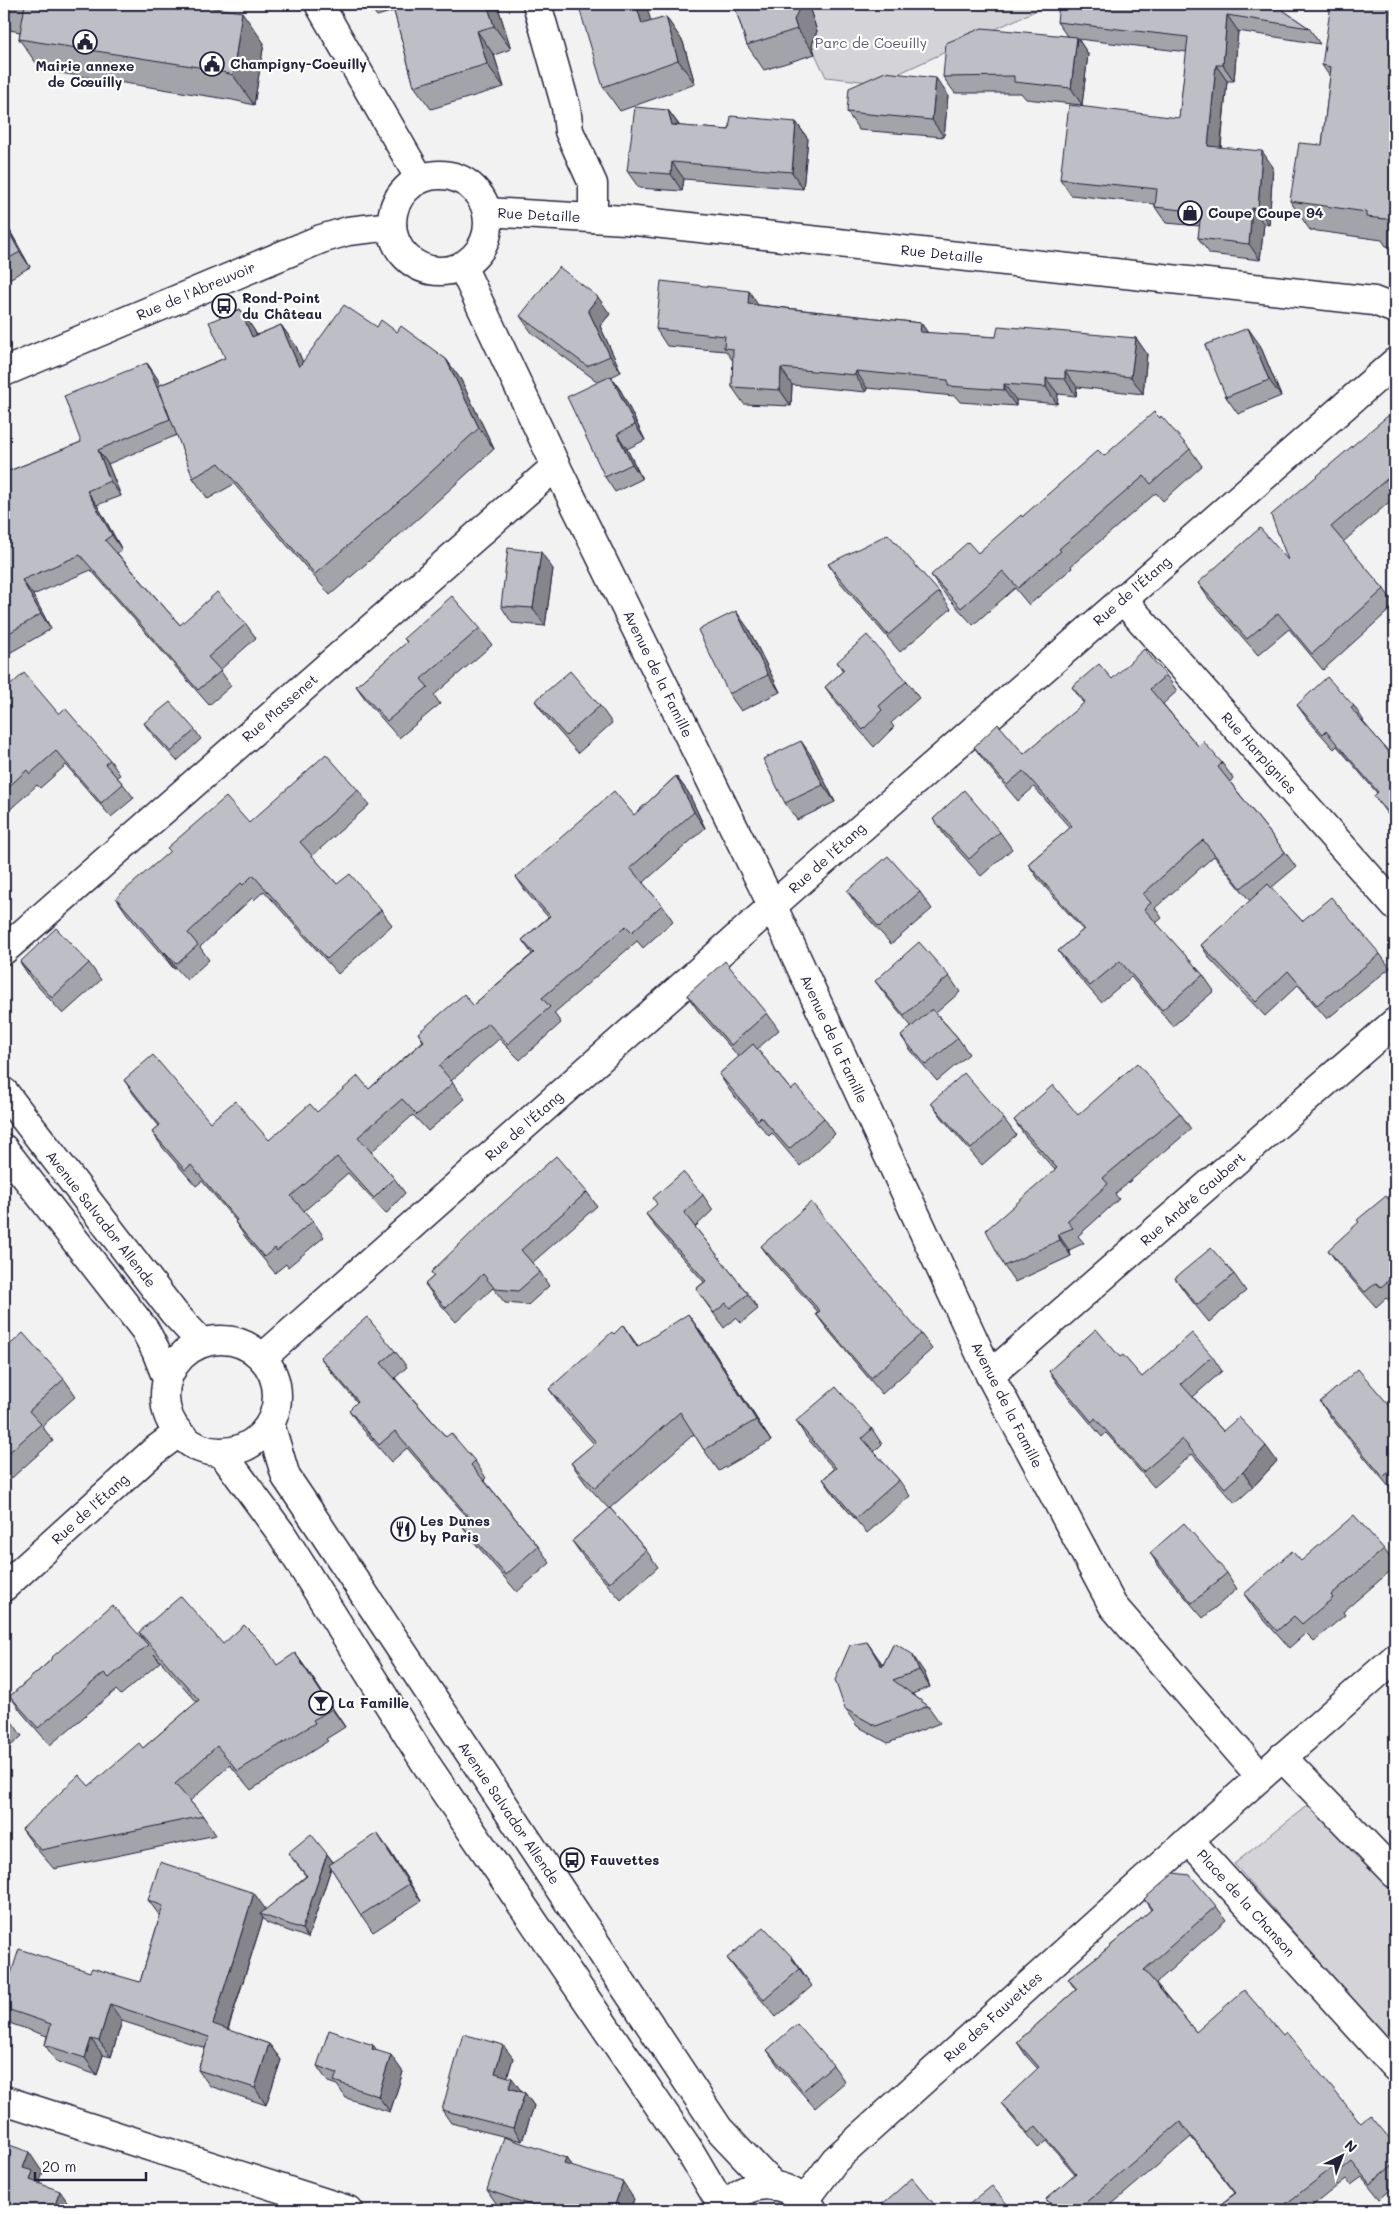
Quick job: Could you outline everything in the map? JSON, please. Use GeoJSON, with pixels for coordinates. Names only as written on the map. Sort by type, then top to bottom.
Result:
{"type":"FeatureCollection","features":[{"type":"Feature","properties":{"kind":"street"},"geometry":{"type":"LineString","coordinates":[[319,4],[420,179]]}},
{"type":"Feature","properties":{"kind":"street"},"geometry":{"type":"LineString","coordinates":[[537,4],[566,107],[569,131],[593,184],[593,218]]}},
{"type":"Feature","properties":{"kind":"street"},"geometry":{"type":"LineString","coordinates":[[442,174],[463,181],[478,194],[487,212],[487,233],[478,252],[462,266],[444,271],[425,269],[408,259],[396,244],[392,226],[394,206],[404,190],[420,179],[442,174]]}},
{"type":"Feature","properties":{"kind":"street","name":"Rue Detaille"},"geometry":{"type":"LineString","coordinates":[[487,212],[593,218],[1374,301],[1395,309]]}},
{"type":"Feature","properties":{"kind":"street","name":"Rue de l'Abreuvoir"},"geometry":{"type":"LineString","coordinates":[[4,372],[321,239],[348,231],[392,226]]}},
{"type":"Feature","properties":{"kind":"street","name":"Avenue de la Famille"},"geometry":{"type":"LineString","coordinates":[[462,266],[556,466],[773,907],[990,1375],[1113,1606],[1260,1776]]}},
{"type":"Feature","properties":{"kind":"street","name":"Rue de l'Étang"},"geometry":{"type":"LineString","coordinates":[[262,1358],[1122,599],[1395,362]]}},
{"type":"Feature","properties":{"kind":"street","name":"Rue Massenet"},"geometry":{"type":"LineString","coordinates":[[4,950],[556,466]]}},
{"type":"Feature","properties":{"kind":"street","name":"Rue Harpignies"},"geometry":{"type":"LineString","coordinates":[[1122,599],[1395,906]]}},
{"type":"Feature","properties":{"kind":"street","name":"Rue André Gaubert"},"geometry":{"type":"LineString","coordinates":[[990,1375],[1395,1022]]}},
{"type":"Feature","properties":{"kind":"street","name":"Avenue Salvador Allende"},"geometry":{"type":"LineString","coordinates":[[4,1092],[174,1313],[202,1343]]}},
{"type":"Feature","properties":{"kind":"street"},"geometry":{"type":"LineString","coordinates":[[4,1149],[145,1330],[167,1379]]}},
{"type":"Feature","properties":{"kind":"street"},"geometry":{"type":"LineString","coordinates":[[218,1340],[250,1347],[262,1358],[272,1372],[277,1390],[276,1408],[270,1424],[258,1439],[241,1449],[222,1452],[206,1451],[191,1444],[178,1434],[165,1408],[164,1394],[172,1367],[180,1357],[202,1343],[218,1340]]}},
{"type":"Feature","properties":{"kind":"street","name":"Avenue Salvador Allende"},"geometry":{"type":"LineString","coordinates":[[270,1424],[286,1477],[719,2129],[773,2186]]}},
{"type":"Feature","properties":{"kind":"street","name":"Rue de l'Étang"},"geometry":{"type":"LineString","coordinates":[[4,1587],[154,1451],[178,1434]]}},
{"type":"Feature","properties":{"kind":"street"},"geometry":{"type":"LineString","coordinates":[[222,1452],[281,1533],[428,1767],[689,2150],[724,2209],[734,2198],[758,2186],[773,2186],[790,2190],[809,2205]]}},
{"type":"Feature","properties":{"kind":"street"},"geometry":{"type":"LineString","coordinates":[[1395,1658],[1282,1757],[1395,1874]]}},
{"type":"Feature","properties":{"kind":"street","name":"Place de la Chanson"},"geometry":{"type":"LineString","coordinates":[[1282,1757],[1189,1840],[1395,2067]]}},
{"type":"Feature","properties":{"kind":"street","name":"Rue des Fauvettes"},"geometry":{"type":"LineString","coordinates":[[809,2205],[835,2160],[1189,1840]]}},
{"type":"Feature","properties":{"kind":"street"},"geometry":{"type":"LineString","coordinates":[[4,2100],[348,2210]]}},
{"type":"Feature","properties":{"kind":"green space","name":"Parc de Coeuilly"},"geometry":{"type":"Polygon","coordinates":[[[815,4],[1050,4],[878,83],[826,77],[815,54],[802,13],[816,8],[815,4]]]}},
{"type":"Feature","properties":{"kind":"green space"},"geometry":{"type":"Polygon","coordinates":[[[1314,1800],[1395,1886],[1395,2048],[1234,1864],[1314,1800]]]}},
{"type":"Feature","properties":{"kind":"building"},"geometry":{"type":"Polygon","coordinates":[[[18,4],[186,4],[242,12],[233,75],[211,69],[19,39],[25,5],[18,4]]]}},
{"type":"Feature","properties":{"kind":"building"},"geometry":{"type":"Polygon","coordinates":[[[392,4],[487,4],[494,26],[477,31],[487,64],[414,86],[392,4]]]}},
{"type":"Feature","properties":{"kind":"building"},"geometry":{"type":"Polygon","coordinates":[[[578,4],[636,4],[642,24],[666,17],[678,60],[603,87],[578,4]]]}},
{"type":"Feature","properties":{"kind":"building"},"geometry":{"type":"Polygon","coordinates":[[[734,4],[799,4],[800,6],[794,20],[797,29],[747,45],[734,4]]]}},
{"type":"Feature","properties":{"kind":"building"},"geometry":{"type":"Polygon","coordinates":[[[1059,4],[1274,4],[1309,28],[1227,15],[1223,65],[1216,65],[1208,146],[1262,151],[1258,209],[1252,208],[1249,244],[1198,238],[1201,212],[1155,207],[1157,189],[1060,179],[1069,105],[1179,118],[1188,37],[1057,22],[1059,4]]]}},
{"type":"Feature","properties":{"kind":"building"},"geometry":{"type":"Polygon","coordinates":[[[1331,4],[1395,4],[1395,220],[1366,217],[1366,212],[1290,201],[1299,143],[1322,145],[1331,67],[1322,65],[1331,4]]]}},
{"type":"Feature","properties":{"kind":"building"},"geometry":{"type":"Polygon","coordinates":[[[982,28],[1077,37],[1071,88],[1014,82],[1014,76],[943,77],[946,43],[982,28]]]}},
{"type":"Feature","properties":{"kind":"building"},"geometry":{"type":"Polygon","coordinates":[[[885,72],[936,78],[932,120],[847,112],[849,88],[885,72]]]}},
{"type":"Feature","properties":{"kind":"building"},"geometry":{"type":"Polygon","coordinates":[[[635,107],[668,110],[672,125],[729,130],[731,116],[796,122],[792,172],[672,162],[671,174],[627,171],[635,107]]]}},
{"type":"Feature","properties":{"kind":"building"},"geometry":{"type":"Polygon","coordinates":[[[4,223],[20,252],[4,261],[4,223]]]}},
{"type":"Feature","properties":{"kind":"building"},"geometry":{"type":"Polygon","coordinates":[[[559,267],[598,297],[588,310],[610,356],[587,366],[520,316],[559,267]]]}},
{"type":"Feature","properties":{"kind":"building"},"geometry":{"type":"Polygon","coordinates":[[[661,281],[749,291],[748,304],[921,323],[920,332],[996,337],[998,326],[1136,338],[1131,377],[1065,371],[1065,379],[1046,378],[1046,387],[1004,384],[1004,390],[948,386],[948,380],[856,371],[855,375],[781,368],[780,390],[732,387],[733,349],[724,348],[725,336],[656,329],[661,281]]]}},
{"type":"Feature","properties":{"kind":"building"},"geometry":{"type":"Polygon","coordinates":[[[344,305],[377,327],[381,320],[397,332],[401,326],[446,359],[479,428],[406,495],[315,574],[219,463],[193,478],[158,386],[225,358],[209,322],[240,309],[252,337],[281,325],[299,367],[344,305]]]}},
{"type":"Feature","properties":{"kind":"building"},"geometry":{"type":"Polygon","coordinates":[[[1248,328],[1269,380],[1226,397],[1205,345],[1248,328]]]}},
{"type":"Feature","properties":{"kind":"building"},"geometry":{"type":"Polygon","coordinates":[[[147,363],[170,419],[98,450],[110,481],[87,491],[112,535],[105,540],[180,625],[217,592],[246,624],[208,657],[221,671],[198,690],[80,555],[22,580],[41,614],[4,636],[4,473],[81,442],[64,396],[147,363]]]}},
{"type":"Feature","properties":{"kind":"building"},"geometry":{"type":"Polygon","coordinates":[[[611,376],[635,425],[617,434],[632,464],[605,477],[567,397],[611,376]]]}},
{"type":"Feature","properties":{"kind":"building"},"geometry":{"type":"Polygon","coordinates":[[[1154,412],[1160,418],[1161,416],[1190,449],[1151,484],[1144,476],[1059,549],[1061,551],[1018,588],[1003,571],[961,608],[931,575],[968,542],[978,553],[1098,450],[1104,456],[1154,412]]]}},
{"type":"Feature","properties":{"kind":"building"},"geometry":{"type":"Polygon","coordinates":[[[1390,414],[1395,419],[1395,472],[1331,527],[1384,589],[1312,654],[1278,613],[1247,639],[1198,583],[1260,528],[1288,560],[1271,515],[1390,414]]]}},
{"type":"Feature","properties":{"kind":"building"},"geometry":{"type":"Polygon","coordinates":[[[888,534],[939,592],[888,635],[828,564],[888,534]]]}},
{"type":"Feature","properties":{"kind":"building"},"geometry":{"type":"Polygon","coordinates":[[[508,548],[541,552],[533,608],[501,606],[508,548]]]}},
{"type":"Feature","properties":{"kind":"building"},"geometry":{"type":"Polygon","coordinates":[[[452,596],[480,628],[421,679],[428,687],[387,721],[356,686],[407,642],[404,638],[452,596]]]}},
{"type":"Feature","properties":{"kind":"building"},"geometry":{"type":"Polygon","coordinates":[[[736,611],[768,675],[729,694],[698,630],[736,611]]]}},
{"type":"Feature","properties":{"kind":"building"},"geometry":{"type":"Polygon","coordinates":[[[867,635],[907,681],[879,706],[882,710],[863,730],[825,687],[844,670],[837,662],[867,635]]]}},
{"type":"Feature","properties":{"kind":"building"},"geometry":{"type":"Polygon","coordinates":[[[1144,649],[1166,675],[1150,689],[1198,746],[1203,741],[1222,763],[1218,767],[1285,852],[1241,888],[1203,840],[1143,894],[1151,903],[1144,909],[1203,975],[1162,1010],[1120,961],[1090,986],[1058,951],[1084,929],[1028,864],[1072,826],[1023,771],[1007,785],[974,747],[998,724],[1024,754],[1085,702],[1072,687],[1099,664],[1112,679],[1144,649]]]}},
{"type":"Feature","properties":{"kind":"building"},"geometry":{"type":"Polygon","coordinates":[[[570,671],[600,706],[566,736],[535,701],[570,671]]]}},
{"type":"Feature","properties":{"kind":"building"},"geometry":{"type":"Polygon","coordinates":[[[24,673],[59,714],[65,708],[110,760],[105,764],[123,784],[101,803],[56,751],[30,774],[27,770],[4,791],[4,691],[24,673]]]}},
{"type":"Feature","properties":{"kind":"building"},"geometry":{"type":"Polygon","coordinates":[[[1327,677],[1354,706],[1351,708],[1395,759],[1395,820],[1374,796],[1378,792],[1326,731],[1323,734],[1297,705],[1327,677]]]}},
{"type":"Feature","properties":{"kind":"building"},"geometry":{"type":"Polygon","coordinates":[[[170,702],[195,730],[171,752],[144,723],[170,702]]]}},
{"type":"Feature","properties":{"kind":"building"},"geometry":{"type":"Polygon","coordinates":[[[801,741],[823,785],[785,803],[763,759],[801,741]]]}},
{"type":"Feature","properties":{"kind":"building"},"geometry":{"type":"Polygon","coordinates":[[[326,754],[358,790],[300,842],[337,884],[350,874],[381,910],[327,959],[253,875],[243,885],[241,883],[188,933],[198,945],[176,964],[116,898],[170,851],[167,848],[226,797],[249,823],[326,754]]]}},
{"type":"Feature","properties":{"kind":"building"},"geometry":{"type":"Polygon","coordinates":[[[676,776],[694,812],[630,868],[662,905],[632,932],[626,926],[542,998],[550,1007],[508,1044],[488,1023],[439,1066],[453,1083],[417,1115],[402,1099],[358,1137],[394,1178],[374,1198],[337,1157],[291,1196],[313,1221],[277,1251],[275,1248],[264,1257],[235,1222],[237,1220],[191,1165],[185,1170],[152,1132],[160,1125],[124,1080],[153,1055],[210,1122],[235,1101],[269,1140],[310,1104],[317,1112],[358,1076],[369,1089],[424,1041],[418,1033],[464,994],[473,1005],[534,953],[522,940],[550,916],[516,877],[614,791],[634,815],[676,776]]]}},
{"type":"Feature","properties":{"kind":"building"},"geometry":{"type":"Polygon","coordinates":[[[964,790],[1000,832],[969,859],[933,819],[964,790]]]}},
{"type":"Feature","properties":{"kind":"building"},"geometry":{"type":"Polygon","coordinates":[[[888,856],[920,892],[879,927],[847,891],[888,856]]]}},
{"type":"Feature","properties":{"kind":"building"},"geometry":{"type":"Polygon","coordinates":[[[1268,884],[1302,921],[1331,897],[1380,954],[1317,1005],[1288,971],[1256,1002],[1201,945],[1268,884]]]}},
{"type":"Feature","properties":{"kind":"building"},"geometry":{"type":"Polygon","coordinates":[[[56,928],[89,963],[52,998],[20,962],[56,928]]]}},
{"type":"Feature","properties":{"kind":"building"},"geometry":{"type":"Polygon","coordinates":[[[919,942],[949,976],[904,1015],[875,981],[919,942]]]}},
{"type":"Feature","properties":{"kind":"building"},"geometry":{"type":"Polygon","coordinates":[[[725,961],[767,1013],[731,1045],[687,995],[725,961]]]}},
{"type":"Feature","properties":{"kind":"building"},"geometry":{"type":"Polygon","coordinates":[[[932,1009],[958,1038],[926,1065],[901,1036],[932,1009]]]}},
{"type":"Feature","properties":{"kind":"building"},"geometry":{"type":"Polygon","coordinates":[[[753,1044],[791,1090],[796,1086],[824,1118],[789,1149],[761,1117],[758,1120],[719,1074],[753,1044]]]}},
{"type":"Feature","properties":{"kind":"building"},"geometry":{"type":"Polygon","coordinates":[[[1137,1063],[1180,1113],[1103,1178],[1108,1184],[1067,1221],[1073,1228],[1058,1234],[1060,1240],[1004,1266],[986,1230],[1057,1168],[1014,1120],[1053,1085],[1078,1115],[1137,1063]]]}},
{"type":"Feature","properties":{"kind":"building"},"geometry":{"type":"Polygon","coordinates":[[[964,1073],[1004,1119],[971,1149],[931,1103],[964,1073]]]}},
{"type":"Feature","properties":{"kind":"building"},"geometry":{"type":"Polygon","coordinates":[[[556,1156],[587,1192],[521,1250],[540,1272],[518,1291],[495,1289],[483,1274],[446,1308],[425,1284],[434,1276],[431,1272],[491,1214],[556,1156]]]}},
{"type":"Feature","properties":{"kind":"building"},"geometry":{"type":"Polygon","coordinates":[[[683,1172],[703,1195],[684,1213],[748,1294],[730,1308],[726,1303],[714,1313],[696,1289],[706,1281],[646,1214],[657,1204],[653,1198],[683,1172]]]}},
{"type":"Feature","properties":{"kind":"building"},"geometry":{"type":"Polygon","coordinates":[[[1386,1196],[1395,1207],[1395,1275],[1381,1287],[1376,1283],[1365,1292],[1328,1250],[1359,1222],[1357,1220],[1386,1196]]]}},
{"type":"Feature","properties":{"kind":"building"},"geometry":{"type":"Polygon","coordinates":[[[811,1202],[921,1334],[871,1378],[816,1314],[820,1311],[761,1246],[811,1202]]]}},
{"type":"Feature","properties":{"kind":"building"},"geometry":{"type":"Polygon","coordinates":[[[1211,1248],[1234,1274],[1197,1305],[1175,1278],[1211,1248]]]}},
{"type":"Feature","properties":{"kind":"building"},"geometry":{"type":"Polygon","coordinates":[[[688,1314],[756,1420],[704,1450],[680,1412],[595,1488],[571,1463],[596,1442],[549,1389],[612,1332],[614,1334],[623,1325],[637,1347],[688,1314]]]}},
{"type":"Feature","properties":{"kind":"building"},"geometry":{"type":"Polygon","coordinates":[[[367,1317],[395,1351],[381,1363],[446,1437],[451,1433],[475,1461],[471,1465],[538,1546],[506,1575],[461,1524],[469,1517],[395,1431],[379,1445],[349,1410],[358,1401],[320,1357],[367,1317]]]}},
{"type":"Feature","properties":{"kind":"building"},"geometry":{"type":"Polygon","coordinates":[[[1096,1329],[1120,1357],[1123,1355],[1142,1377],[1192,1333],[1212,1356],[1181,1384],[1223,1431],[1239,1417],[1266,1446],[1243,1472],[1225,1488],[1182,1439],[1143,1472],[1095,1418],[1092,1422],[1049,1371],[1096,1329]]]}},
{"type":"Feature","properties":{"kind":"building"},"geometry":{"type":"Polygon","coordinates":[[[23,1333],[64,1379],[29,1411],[41,1424],[4,1457],[4,1350],[23,1333]]]}},
{"type":"Feature","properties":{"kind":"building"},"geometry":{"type":"Polygon","coordinates":[[[1358,1369],[1395,1412],[1395,1467],[1383,1477],[1320,1402],[1358,1369]]]}},
{"type":"Feature","properties":{"kind":"building"},"geometry":{"type":"Polygon","coordinates":[[[836,1387],[872,1429],[862,1438],[899,1480],[856,1518],[823,1479],[836,1468],[796,1421],[836,1387]]]}},
{"type":"Feature","properties":{"kind":"building"},"geometry":{"type":"Polygon","coordinates":[[[610,1508],[646,1550],[609,1583],[572,1541],[610,1508]]]}},
{"type":"Feature","properties":{"kind":"building"},"geometry":{"type":"Polygon","coordinates":[[[1354,1515],[1384,1549],[1331,1595],[1333,1598],[1302,1624],[1294,1616],[1277,1631],[1244,1594],[1292,1551],[1301,1561],[1354,1515]]]}},
{"type":"Feature","properties":{"kind":"building"},"geometry":{"type":"Polygon","coordinates":[[[1184,1523],[1227,1573],[1192,1603],[1150,1553],[1184,1523]]]}},
{"type":"Feature","properties":{"kind":"building"},"geometry":{"type":"Polygon","coordinates":[[[181,1596],[223,1644],[244,1625],[264,1645],[277,1665],[295,1653],[332,1709],[313,1720],[315,1723],[238,1771],[217,1746],[175,1784],[203,1816],[41,1850],[22,1829],[79,1775],[89,1786],[139,1743],[143,1748],[199,1700],[139,1632],[181,1596]]]}},
{"type":"Feature","properties":{"kind":"building"},"geometry":{"type":"Polygon","coordinates":[[[112,1605],[148,1645],[109,1678],[104,1673],[38,1728],[10,1696],[112,1605]]]}},
{"type":"Feature","properties":{"kind":"building"},"geometry":{"type":"Polygon","coordinates":[[[867,1642],[882,1667],[894,1643],[912,1654],[919,1670],[893,1680],[928,1706],[876,1726],[845,1709],[835,1680],[850,1645],[867,1642]]]}},
{"type":"Feature","properties":{"kind":"building"},"geometry":{"type":"Polygon","coordinates":[[[4,1712],[10,1719],[4,1724],[4,1712]]]}},
{"type":"Feature","properties":{"kind":"building"},"geometry":{"type":"Polygon","coordinates":[[[377,1833],[409,1884],[361,1915],[329,1865],[377,1833]]]}},
{"type":"Feature","properties":{"kind":"building"},"geometry":{"type":"Polygon","coordinates":[[[311,1834],[327,1854],[302,1929],[260,1914],[307,1876],[288,1853],[311,1834]]]}},
{"type":"Feature","properties":{"kind":"building"},"geometry":{"type":"Polygon","coordinates":[[[160,1862],[254,1893],[213,2024],[269,2044],[255,2088],[198,2070],[209,2037],[110,2004],[99,2041],[91,2039],[85,2058],[45,2045],[51,2024],[4,2008],[4,1995],[19,1949],[90,1972],[92,1968],[140,1982],[163,1906],[148,1900],[160,1862]]]}},
{"type":"Feature","properties":{"kind":"building"},"geometry":{"type":"Polygon","coordinates":[[[1174,1873],[1190,1875],[1216,1906],[1144,1970],[1196,2032],[1244,1990],[1283,2035],[1286,2032],[1361,2123],[1370,2115],[1395,2145],[1395,2163],[1370,2184],[1352,2162],[1341,2171],[1336,2165],[1278,2210],[1213,2210],[1236,2193],[1180,2122],[1077,2210],[1056,2210],[1046,2199],[1076,2173],[1036,2126],[1028,2133],[1001,2103],[1039,2067],[1017,2042],[1077,1989],[1068,1979],[1107,1949],[1152,1909],[1144,1899],[1174,1873]]]}},
{"type":"Feature","properties":{"kind":"building"},"geometry":{"type":"Polygon","coordinates":[[[764,1927],[793,1958],[800,1969],[764,2000],[727,1958],[764,1927]]]}},
{"type":"Feature","properties":{"kind":"building"},"geometry":{"type":"Polygon","coordinates":[[[797,2024],[833,2065],[803,2091],[767,2050],[797,2024]]]}},
{"type":"Feature","properties":{"kind":"building"},"geometry":{"type":"Polygon","coordinates":[[[329,2030],[373,2045],[372,2049],[391,2055],[378,2096],[334,2081],[337,2073],[317,2066],[329,2030]]]}},
{"type":"Feature","properties":{"kind":"building"},"geometry":{"type":"Polygon","coordinates":[[[463,2034],[503,2045],[495,2073],[512,2078],[509,2088],[525,2093],[513,2128],[442,2110],[463,2034]]]}},
{"type":"Feature","properties":{"kind":"building"},"geometry":{"type":"Polygon","coordinates":[[[504,2137],[566,2158],[564,2164],[623,2182],[613,2210],[545,2210],[487,2190],[504,2137]]]}},
{"type":"Feature","properties":{"kind":"building"},"geometry":{"type":"Polygon","coordinates":[[[4,2143],[29,2152],[23,2168],[33,2171],[30,2180],[60,2191],[53,2210],[4,2210],[4,2143]]]}},
{"type":"Feature","properties":{"kind":"building"},"geometry":{"type":"Polygon","coordinates":[[[912,2178],[939,2210],[882,2210],[879,2207],[912,2178]]]}},
{"type":"Feature","properties":{"kind":"building"},"geometry":{"type":"Polygon","coordinates":[[[992,2186],[1012,2210],[962,2210],[992,2186]]]}},
{"type":"Feature","properties":{"kind":"place","name":"Mairie annexe de Cœuilly"},"geometry":{"type":"Point","coordinates":[85,42]}},
{"type":"Feature","properties":{"kind":"place","name":"Champigny-Coeuilly"},"geometry":{"type":"Point","coordinates":[212,64]}},
{"type":"Feature","properties":{"kind":"place","name":"Coupe Coupe 94"},"geometry":{"type":"Point","coordinates":[1190,213]}},
{"type":"Feature","properties":{"kind":"place","name":"Rond-Point du Château"},"geometry":{"type":"Point","coordinates":[224,306]}},
{"type":"Feature","properties":{"kind":"place","name":"Les Dunes by Paris"},"geometry":{"type":"Point","coordinates":[403,1529]}},
{"type":"Feature","properties":{"kind":"place","name":"La Famille"},"geometry":{"type":"Point","coordinates":[321,1703]}},
{"type":"Feature","properties":{"kind":"place","name":"Fauvettes"},"geometry":{"type":"Point","coordinates":[572,1860]}}]}
